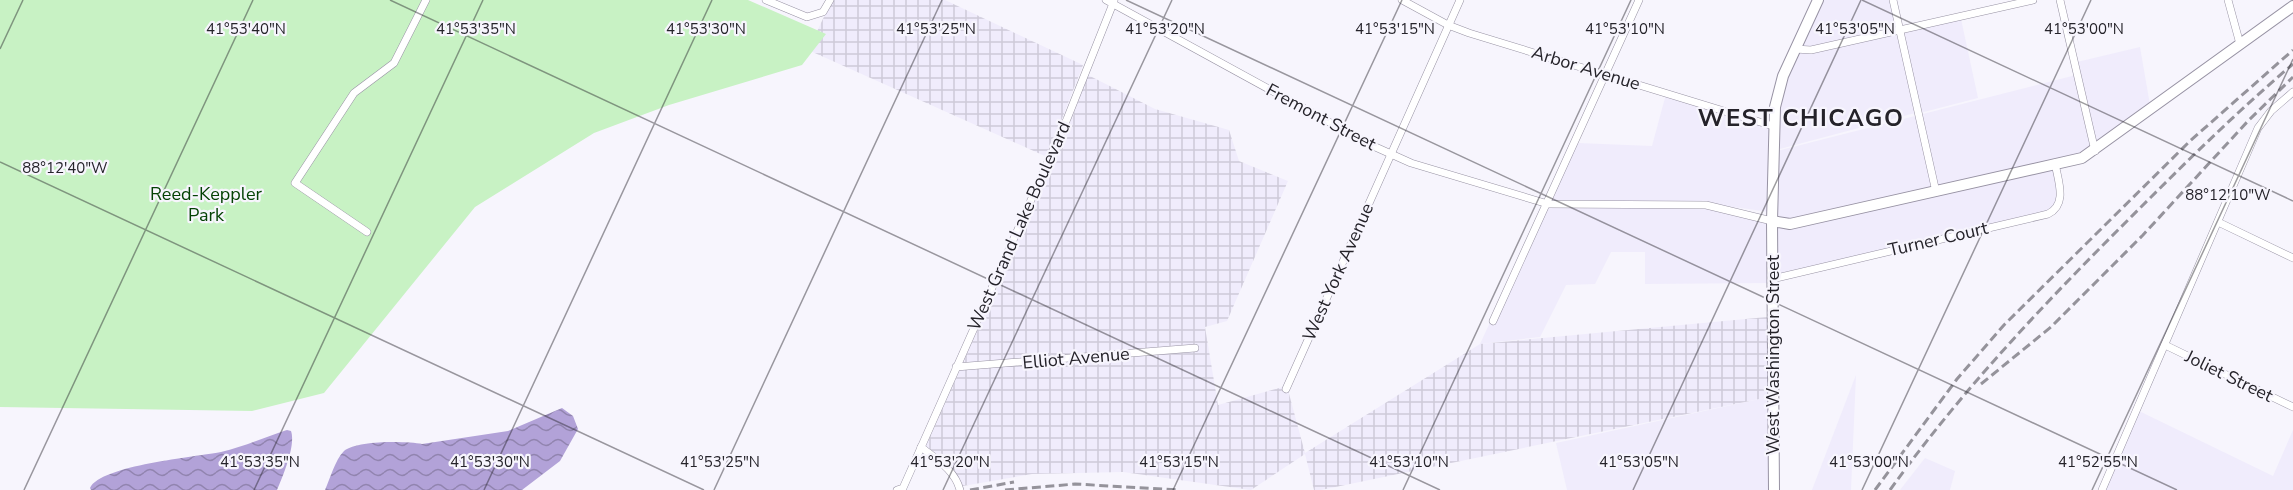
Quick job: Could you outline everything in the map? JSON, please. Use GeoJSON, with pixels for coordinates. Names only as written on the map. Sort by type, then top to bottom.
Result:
{"type":"FeatureCollection","features":[{"type":"Feature","properties":{"kind":"street"},"geometry":{"type":"LineString","coordinates":[[367,232],[295,183],[354,93],[394,63],[426,0]]}},
{"type":"Feature","properties":{"kind":"street"},"geometry":{"type":"LineString","coordinates":[[766,0],[800,16],[814,16],[823,12],[830,0]]}},
{"type":"Feature","properties":{"kind":"street","name":"Arbor Avenue"},"geometry":{"type":"LineString","coordinates":[[1402,0],[1448,26],[1773,126]]}},
{"type":"Feature","properties":{"kind":"street","name":"West York Avenue"},"geometry":{"type":"LineString","coordinates":[[1286,389],[1460,0]]}},
{"type":"Feature","properties":{"kind":"street"},"geometry":{"type":"LineString","coordinates":[[1493,321],[1639,0]]}},
{"type":"Feature","properties":{"kind":"street","name":"West Washington Street"},"geometry":{"type":"LineString","coordinates":[[1774,490],[1773,126],[1779,88],[1818,0]]}},
{"type":"Feature","properties":{"kind":"street"},"geometry":{"type":"LineString","coordinates":[[1893,0],[1936,192]]}},
{"type":"Feature","properties":{"kind":"street"},"geometry":{"type":"LineString","coordinates":[[1795,49],[1811,50],[2033,0]]}},
{"type":"Feature","properties":{"kind":"street"},"geometry":{"type":"LineString","coordinates":[[2060,0],[2095,151]]}},
{"type":"Feature","properties":{"kind":"street"},"geometry":{"type":"LineString","coordinates":[[2228,0],[2240,44]]}},
{"type":"Feature","properties":{"kind":"street","name":"Fremont Street"},"geometry":{"type":"LineString","coordinates":[[1111,1],[1411,163],[1548,204],[1706,206],[1772,221]]}},
{"type":"Feature","properties":{"kind":"street","name":"West Grand Lake Boulevard"},"geometry":{"type":"LineString","coordinates":[[897,490],[903,488],[1067,119],[1111,1]]}},
{"type":"Feature","properties":{"kind":"street"},"geometry":{"type":"LineString","coordinates":[[1772,221],[1790,224],[2082,158],[2095,151],[2293,6]]}},
{"type":"Feature","properties":{"kind":"street"},"geometry":{"type":"LineString","coordinates":[[2102,490],[2258,128],[2271,111],[2293,92]]}},
{"type":"Feature","properties":{"kind":"street","name":"Turner Court"},"geometry":{"type":"LineString","coordinates":[[1773,279],[2048,214],[2055,211],[2061,197],[2055,163]]}},
{"type":"Feature","properties":{"kind":"street"},"geometry":{"type":"LineString","coordinates":[[2218,222],[2293,258]]}},
{"type":"Feature","properties":{"kind":"street","name":"Joliet Street"},"geometry":{"type":"LineString","coordinates":[[2165,345],[2293,407]]}},
{"type":"Feature","properties":{"kind":"street","name":"Elliot Avenue"},"geometry":{"type":"LineString","coordinates":[[956,368],[1196,348]]}},
{"type":"Feature","properties":{"kind":"street"},"geometry":{"type":"LineString","coordinates":[[921,447],[951,472],[958,481],[960,490]]}},
{"type":"Feature","properties":{"kind":"shaded area"},"geometry":{"type":"Polygon","coordinates":[[[832,0],[945,0],[1083,65],[1047,157],[808,50],[832,0]]]}},
{"type":"Feature","properties":{"kind":"shaded area"},"geometry":{"type":"Polygon","coordinates":[[[1820,0],[1890,0],[1897,29],[1813,48],[1799,47],[1820,0]]]}},
{"type":"Feature","properties":{"kind":"shaded area"},"geometry":{"type":"Polygon","coordinates":[[[1961,19],[1978,98],[1920,113],[1903,33],[1961,19]]]}},
{"type":"Feature","properties":{"kind":"shaded area"},"geometry":{"type":"Polygon","coordinates":[[[1899,34],[1915,113],[1776,150],[1782,87],[1797,52],[1899,34]]]}},
{"type":"Feature","properties":{"kind":"shaded area"},"geometry":{"type":"Polygon","coordinates":[[[2140,47],[2150,105],[2097,146],[2077,62],[2140,47]]]}},
{"type":"Feature","properties":{"kind":"shaded area"},"geometry":{"type":"Polygon","coordinates":[[[1088,75],[1155,109],[1229,130],[1239,161],[1288,181],[1227,321],[1205,327],[1218,405],[1283,387],[1288,390],[1305,453],[1480,344],[1767,317],[1769,397],[1321,490],[1314,490],[1305,454],[1251,490],[1123,472],[1032,474],[963,486],[953,468],[926,446],[1073,116],[1088,75]]]}},
{"type":"Feature","properties":{"kind":"shaded area"},"geometry":{"type":"Polygon","coordinates":[[[2076,75],[2095,151],[2055,163],[2061,197],[2055,211],[1773,276],[1773,152],[2076,75]]]}},
{"type":"Feature","properties":{"kind":"shaded area"},"geometry":{"type":"Polygon","coordinates":[[[1666,94],[1771,128],[1769,212],[1706,203],[1551,201],[1578,143],[1652,146],[1666,94]]]}},
{"type":"Feature","properties":{"kind":"shaded area"},"geometry":{"type":"Polygon","coordinates":[[[1549,206],[1709,208],[1770,218],[1770,283],[1645,284],[1645,252],[1611,252],[1595,284],[1566,285],[1540,337],[1480,344],[1492,318],[1513,285],[1549,206]]]}},
{"type":"Feature","properties":{"kind":"shaded area"},"geometry":{"type":"Polygon","coordinates":[[[1856,375],[1851,490],[1812,490],[1856,375]]]}},
{"type":"Feature","properties":{"kind":"shaded area"},"geometry":{"type":"Polygon","coordinates":[[[1769,397],[1769,490],[1567,490],[1556,443],[1769,397]]]}},
{"type":"Feature","properties":{"kind":"shaded area"},"geometry":{"type":"Polygon","coordinates":[[[2139,411],[2273,476],[2293,430],[2293,490],[2105,490],[2139,411]]]}},
{"type":"Feature","properties":{"kind":"shaded area"},"geometry":{"type":"Polygon","coordinates":[[[1925,458],[1955,471],[1950,490],[1900,490],[1925,458]]]}},
{"type":"Feature","properties":{"kind":"green space","name":"Reed-Keppler Park"},"geometry":{"type":"Polygon","coordinates":[[[0,0],[748,0],[826,34],[802,65],[669,105],[594,133],[475,207],[324,393],[252,411],[0,407],[0,0]]]}},
{"type":"Feature","properties":{"kind":"water"},"geometry":{"type":"Polygon","coordinates":[[[562,408],[573,416],[578,429],[560,461],[522,490],[325,490],[338,459],[350,447],[382,442],[422,444],[508,431],[562,408]]]}},
{"type":"Feature","properties":{"kind":"water"},"geometry":{"type":"Polygon","coordinates":[[[287,430],[291,431],[292,444],[277,490],[91,490],[90,488],[98,480],[112,473],[150,463],[221,452],[287,430]]]}},
{"type":"Feature","properties":{"kind":"railway"},"geometry":{"type":"LineString","coordinates":[[1875,490],[1957,379],[2004,325],[2190,141],[2293,50]]}},
{"type":"Feature","properties":{"kind":"railway"},"geometry":{"type":"LineString","coordinates":[[1890,490],[1972,386],[2060,290],[2206,144],[2293,64]]}},
{"type":"Feature","properties":{"kind":"railway"},"geometry":{"type":"LineString","coordinates":[[1981,384],[2051,327],[2143,235],[2248,121],[2293,77]]}},
{"type":"Feature","properties":{"kind":"railway"},"geometry":{"type":"LineString","coordinates":[[970,490],[1014,482]]}},
{"type":"Feature","properties":{"kind":"railway"},"geometry":{"type":"LineString","coordinates":[[1005,490],[1075,484],[1180,490]]}},
{"type":"Feature","properties":{"kind":"district","name":"WEST CHICAGO"},"geometry":{"type":"Point","coordinates":[1801,118]}}]}
